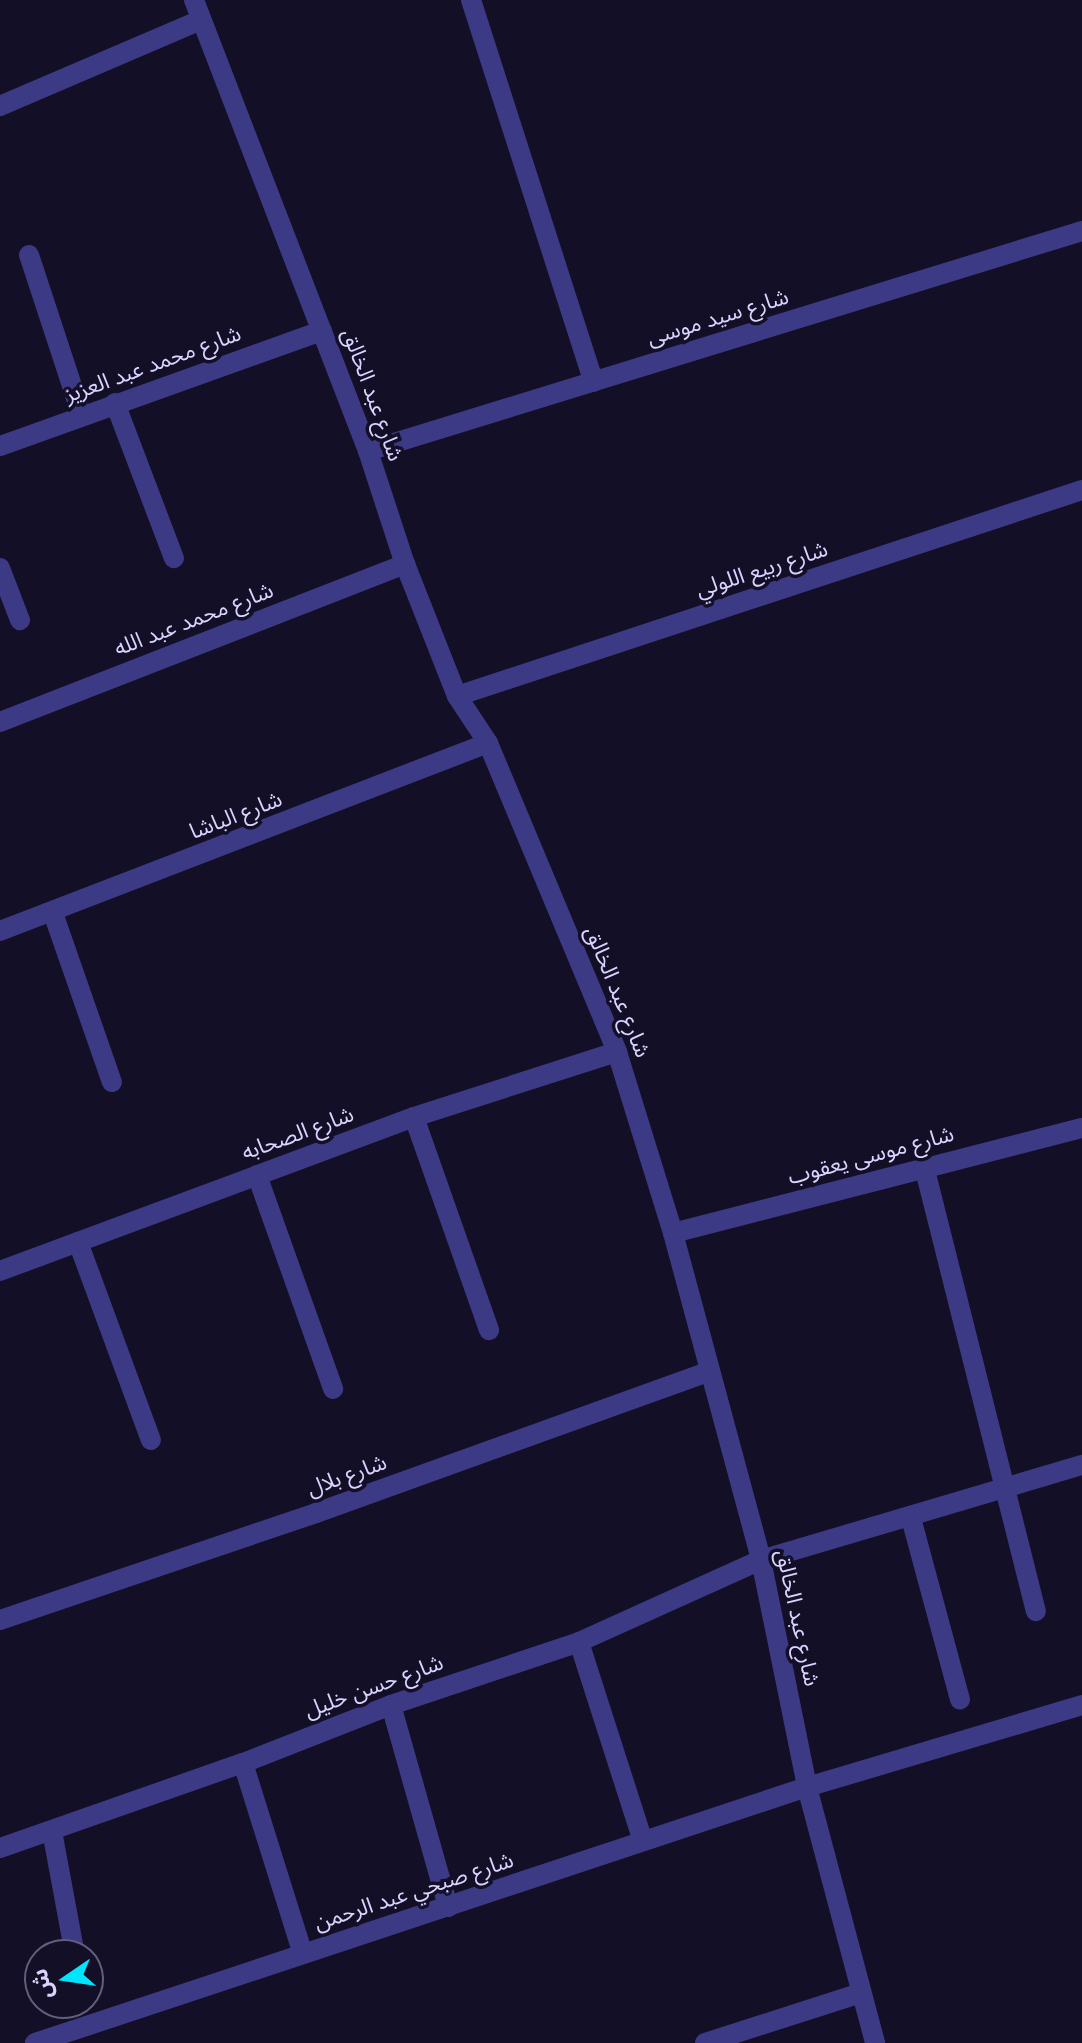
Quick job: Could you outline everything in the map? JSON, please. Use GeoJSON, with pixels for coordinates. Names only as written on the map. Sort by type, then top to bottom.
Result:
{"type":"FeatureCollection","features":[{"type":"Feature","properties":{"kind":"street","name":"شارع عبد الخالق"},"geometry":{"type":"LineString","coordinates":[[194,0],[368,451],[405,564],[457,696],[488,743],[617,1052],[673,1233],[761,1560],[807,1787],[875,2043]]}},
{"type":"Feature","properties":{"kind":"street"},"geometry":{"type":"LineString","coordinates":[[471,0],[594,382]]}},
{"type":"Feature","properties":{"kind":"street"},"geometry":{"type":"LineString","coordinates":[[0,106],[201,20]]}},
{"type":"Feature","properties":{"kind":"street","name":"شارع سيد موسى"},"geometry":{"type":"LineString","coordinates":[[368,451],[1082,231]]}},
{"type":"Feature","properties":{"kind":"street"},"geometry":{"type":"LineString","coordinates":[[29,255],[82,416]]}},
{"type":"Feature","properties":{"kind":"street","name":"شارع محمد عبد العزيز"},"geometry":{"type":"LineString","coordinates":[[0,446],[322,331]]}},
{"type":"Feature","properties":{"kind":"street"},"geometry":{"type":"LineString","coordinates":[[115,403],[174,558]]}},
{"type":"Feature","properties":{"kind":"street","name":"شارع ربيع اللولي"},"geometry":{"type":"LineString","coordinates":[[457,696],[1082,490]]}},
{"type":"Feature","properties":{"kind":"street","name":"شارع محمد عبد الله"},"geometry":{"type":"LineString","coordinates":[[0,722],[405,564]]}},
{"type":"Feature","properties":{"kind":"street"},"geometry":{"type":"LineString","coordinates":[[0,568],[20,620]]}},
{"type":"Feature","properties":{"kind":"street","name":"شارع الباشا"},"geometry":{"type":"LineString","coordinates":[[0,931],[488,743]]}},
{"type":"Feature","properties":{"kind":"street"},"geometry":{"type":"LineString","coordinates":[[53,913],[112,1082]]}},
{"type":"Feature","properties":{"kind":"street","name":"شارع الصحابه"},"geometry":{"type":"LineString","coordinates":[[0,1271],[414,1117],[617,1052]]}},
{"type":"Feature","properties":{"kind":"street"},"geometry":{"type":"LineString","coordinates":[[414,1117],[489,1330]]}},
{"type":"Feature","properties":{"kind":"street","name":"شارع موسى يعقوب"},"geometry":{"type":"LineString","coordinates":[[673,1233],[924,1166],[1082,1128]]}},
{"type":"Feature","properties":{"kind":"street"},"geometry":{"type":"LineString","coordinates":[[924,1166],[1036,1611]]}},
{"type":"Feature","properties":{"kind":"street"},"geometry":{"type":"LineString","coordinates":[[257,1175],[333,1389]]}},
{"type":"Feature","properties":{"kind":"street"},"geometry":{"type":"LineString","coordinates":[[78,1242],[151,1440]]}},
{"type":"Feature","properties":{"kind":"street","name":"شارع بلال"},"geometry":{"type":"LineString","coordinates":[[0,1620],[339,1505],[708,1372]]}},
{"type":"Feature","properties":{"kind":"street","name":"شارع حسن خليل"},"geometry":{"type":"LineString","coordinates":[[0,1848],[243,1763],[391,1705],[579,1642],[761,1560],[1082,1465]]}},
{"type":"Feature","properties":{"kind":"street"},"geometry":{"type":"LineString","coordinates":[[911,1518],[960,1700]]}},
{"type":"Feature","properties":{"kind":"street"},"geometry":{"type":"LineString","coordinates":[[579,1642],[643,1841]]}},
{"type":"Feature","properties":{"kind":"street"},"geometry":{"type":"LineString","coordinates":[[391,1705],[448,1907]]}},
{"type":"Feature","properties":{"kind":"street","name":"شارع صبحي عبد الرحمن"},"geometry":{"type":"LineString","coordinates":[[35,2043],[807,1787],[1082,1705]]}},
{"type":"Feature","properties":{"kind":"street"},"geometry":{"type":"LineString","coordinates":[[243,1763],[303,1954]]}},
{"type":"Feature","properties":{"kind":"street"},"geometry":{"type":"LineString","coordinates":[[52,1831],[72,1939]]}},
{"type":"Feature","properties":{"kind":"street"},"geometry":{"type":"LineString","coordinates":[[705,2043],[861,1993]]}},
{"type":"Feature","properties":{"kind":"street"},"geometry":{"type":"LineString","coordinates":[[91,2019],[92,2024]]}}]}
